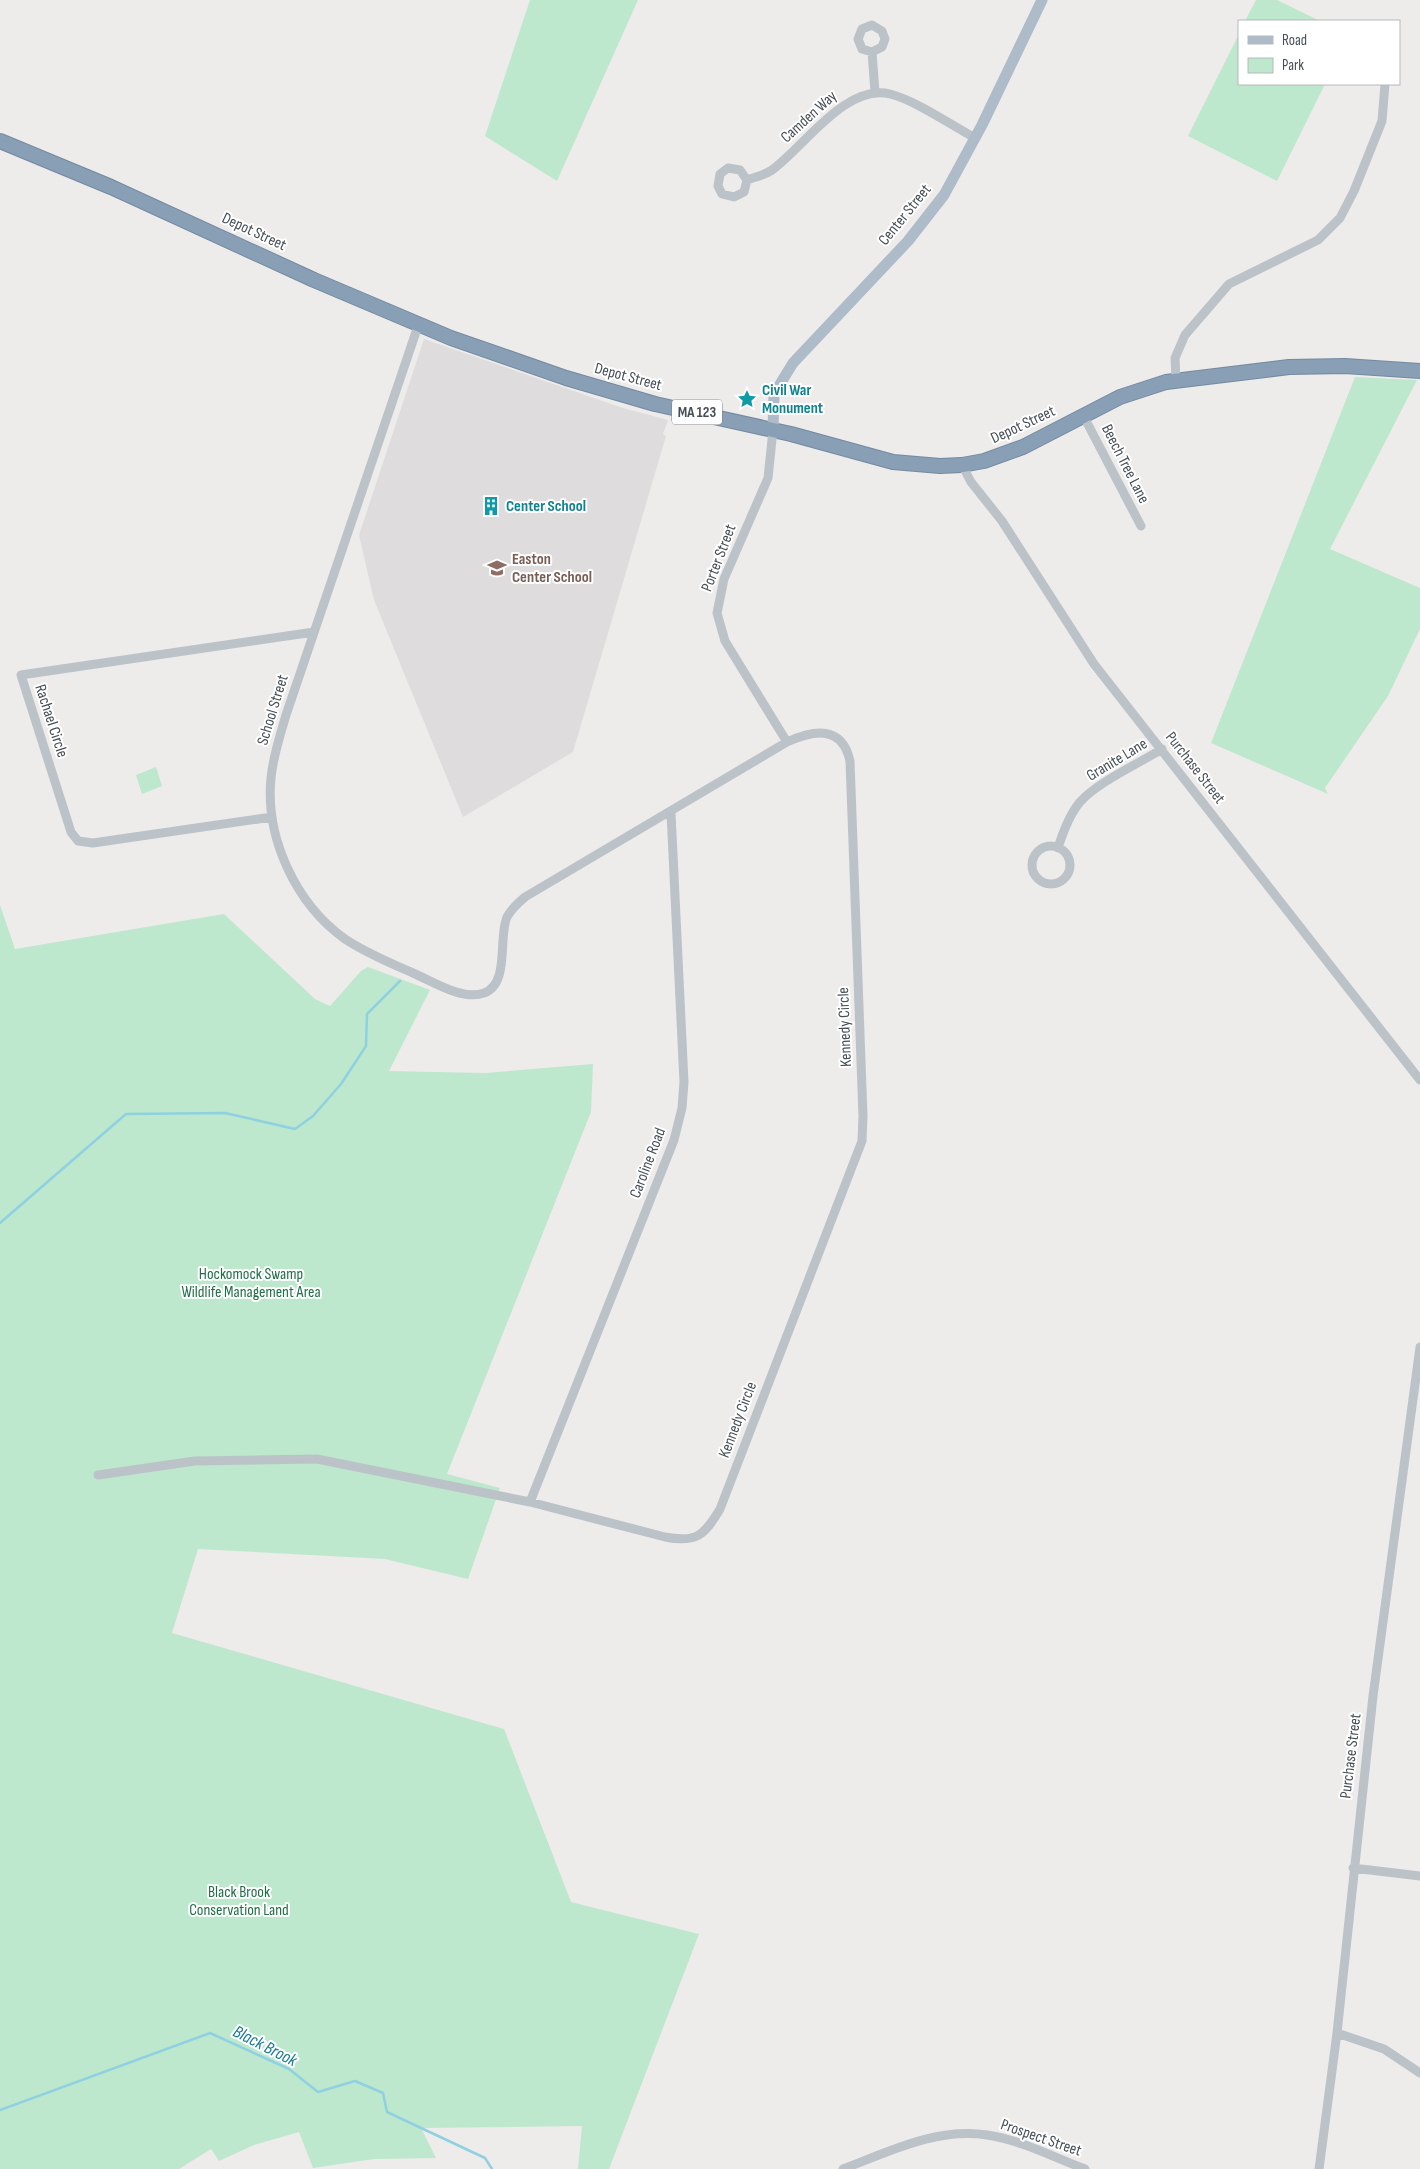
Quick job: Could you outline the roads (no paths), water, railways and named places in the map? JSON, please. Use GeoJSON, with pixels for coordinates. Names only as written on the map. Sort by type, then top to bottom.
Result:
{"type":"FeatureCollection","features":[{"type":"Feature","properties":{"kind":"highway","name":"Depot Street"},"geometry":{"type":"LineString","coordinates":[[0,141],[206,229],[418,326],[566,378],[655,404],[726,418],[893,462],[930,466],[962,466],[996,457],[1023,447],[1125,395],[1176,380],[1298,366],[1345,366],[1420,371]]}},
{"type":"Feature","properties":{"kind":"main road","name":"Center Street"},"geometry":{"type":"LineString","coordinates":[[773,430],[774,394],[787,371],[927,218],[951,183],[1042,0]]}},
{"type":"Feature","properties":{"kind":"street"},"geometry":{"type":"LineString","coordinates":[[872,52],[875,92],[900,97],[975,138]]}},
{"type":"Feature","properties":{"kind":"street"},"geometry":{"type":"LineString","coordinates":[[1176,380],[1175,358],[1185,335],[1229,284],[1318,240],[1340,218],[1354,191],[1382,121],[1385,85]]}},
{"type":"Feature","properties":{"kind":"street","name":"Camden Way"},"geometry":{"type":"LineString","coordinates":[[747,180],[772,170],[850,101],[865,93],[875,92]]}},
{"type":"Feature","properties":{"kind":"street","name":"School Street"},"geometry":{"type":"LineString","coordinates":[[418,326],[275,751],[270,783],[272,816],[283,858],[297,885],[317,914],[337,933],[380,959],[457,992],[482,994],[490,989]]}},
{"type":"Feature","properties":{"kind":"street","name":"Beech Tree Lane"},"geometry":{"type":"LineString","coordinates":[[1083,415],[1141,526]]}},
{"type":"Feature","properties":{"kind":"street","name":"Porter Street"},"geometry":{"type":"LineString","coordinates":[[773,430],[768,478],[724,579],[717,613],[725,641],[787,742]]}},
{"type":"Feature","properties":{"kind":"street","name":"Purchase Street"},"geometry":{"type":"LineString","coordinates":[[962,466],[971,482],[1002,521],[1094,664],[1420,1080]]}},
{"type":"Feature","properties":{"kind":"street","name":"Rachael Circle"},"geometry":{"type":"LineString","coordinates":[[272,816],[93,843],[78,841],[71,832],[21,675],[314,632]]}},
{"type":"Feature","properties":{"kind":"street","name":"Kennedy Circle"},"geometry":{"type":"LineString","coordinates":[[98,1475],[195,1461],[317,1459],[530,1502],[682,1540],[695,1538],[704,1531],[720,1509],[859,1151],[863,1116],[850,761],[841,742],[827,734],[807,734],[787,742],[671,813],[538,888],[518,902],[507,917],[502,963],[497,980],[490,989]]}},
{"type":"Feature","properties":{"kind":"street","name":"Granite Lane"},"geometry":{"type":"LineString","coordinates":[[1058,848],[1068,821],[1080,803],[1094,790],[1162,750]]}},
{"type":"Feature","properties":{"kind":"street","name":"Caroline Road"},"geometry":{"type":"LineString","coordinates":[[530,1502],[674,1140],[681,1117],[684,1082],[671,813]]}},
{"type":"Feature","properties":{"kind":"street"},"geometry":{"type":"LineString","coordinates":[[1048,846],[1058,848],[1069,860],[1068,871],[1057,882],[1042,881],[1033,869],[1035,854],[1048,846]]}},
{"type":"Feature","properties":{"kind":"street","name":"Purchase Street"},"geometry":{"type":"LineString","coordinates":[[1319,2169],[1337,2033],[1373,1696],[1420,1347]]}},
{"type":"Feature","properties":{"kind":"street"},"geometry":{"type":"LineString","coordinates":[[1354,1868],[1420,1876]]}},
{"type":"Feature","properties":{"kind":"street"},"geometry":{"type":"LineString","coordinates":[[1337,2033],[1376,2046],[1420,2073]]}},
{"type":"Feature","properties":{"kind":"street","name":"Prospect Street"},"geometry":{"type":"LineString","coordinates":[[843,2169],[925,2139],[968,2134],[987,2135],[1010,2140],[1085,2169]]}},
{"type":"Feature","properties":{"kind":"waterway"},"geometry":{"type":"LineString","coordinates":[[0,1223],[126,1114],[225,1113],[295,1129],[313,1116],[341,1084],[366,1046],[367,1014],[400,981]]}},
{"type":"Feature","properties":{"kind":"waterway","name":"Black Brook"},"geometry":{"type":"LineString","coordinates":[[0,2110],[210,2033],[289,2069],[318,2092],[355,2081],[383,2093],[387,2112],[485,2158],[492,2169]]}},
{"type":"Feature","properties":{"kind":"place","name":"Civil War Monument"},"geometry":{"type":"Point","coordinates":[747,399]}},
{"type":"Feature","properties":{"kind":"place","name":"Center School"},"geometry":{"type":"Point","coordinates":[491,506]}},
{"type":"Feature","properties":{"kind":"place","name":"Easton Center School"},"geometry":{"type":"Point","coordinates":[497,568]}},
{"type":"Feature","properties":{"kind":"park label","name":"Hockomock Swamp Wildlife Management Area"},"geometry":{"type":"Point","coordinates":[251,1283]}},
{"type":"Feature","properties":{"kind":"park label","name":"Black Brook Conservation Land"},"geometry":{"type":"Point","coordinates":[239,1901]}}]}
